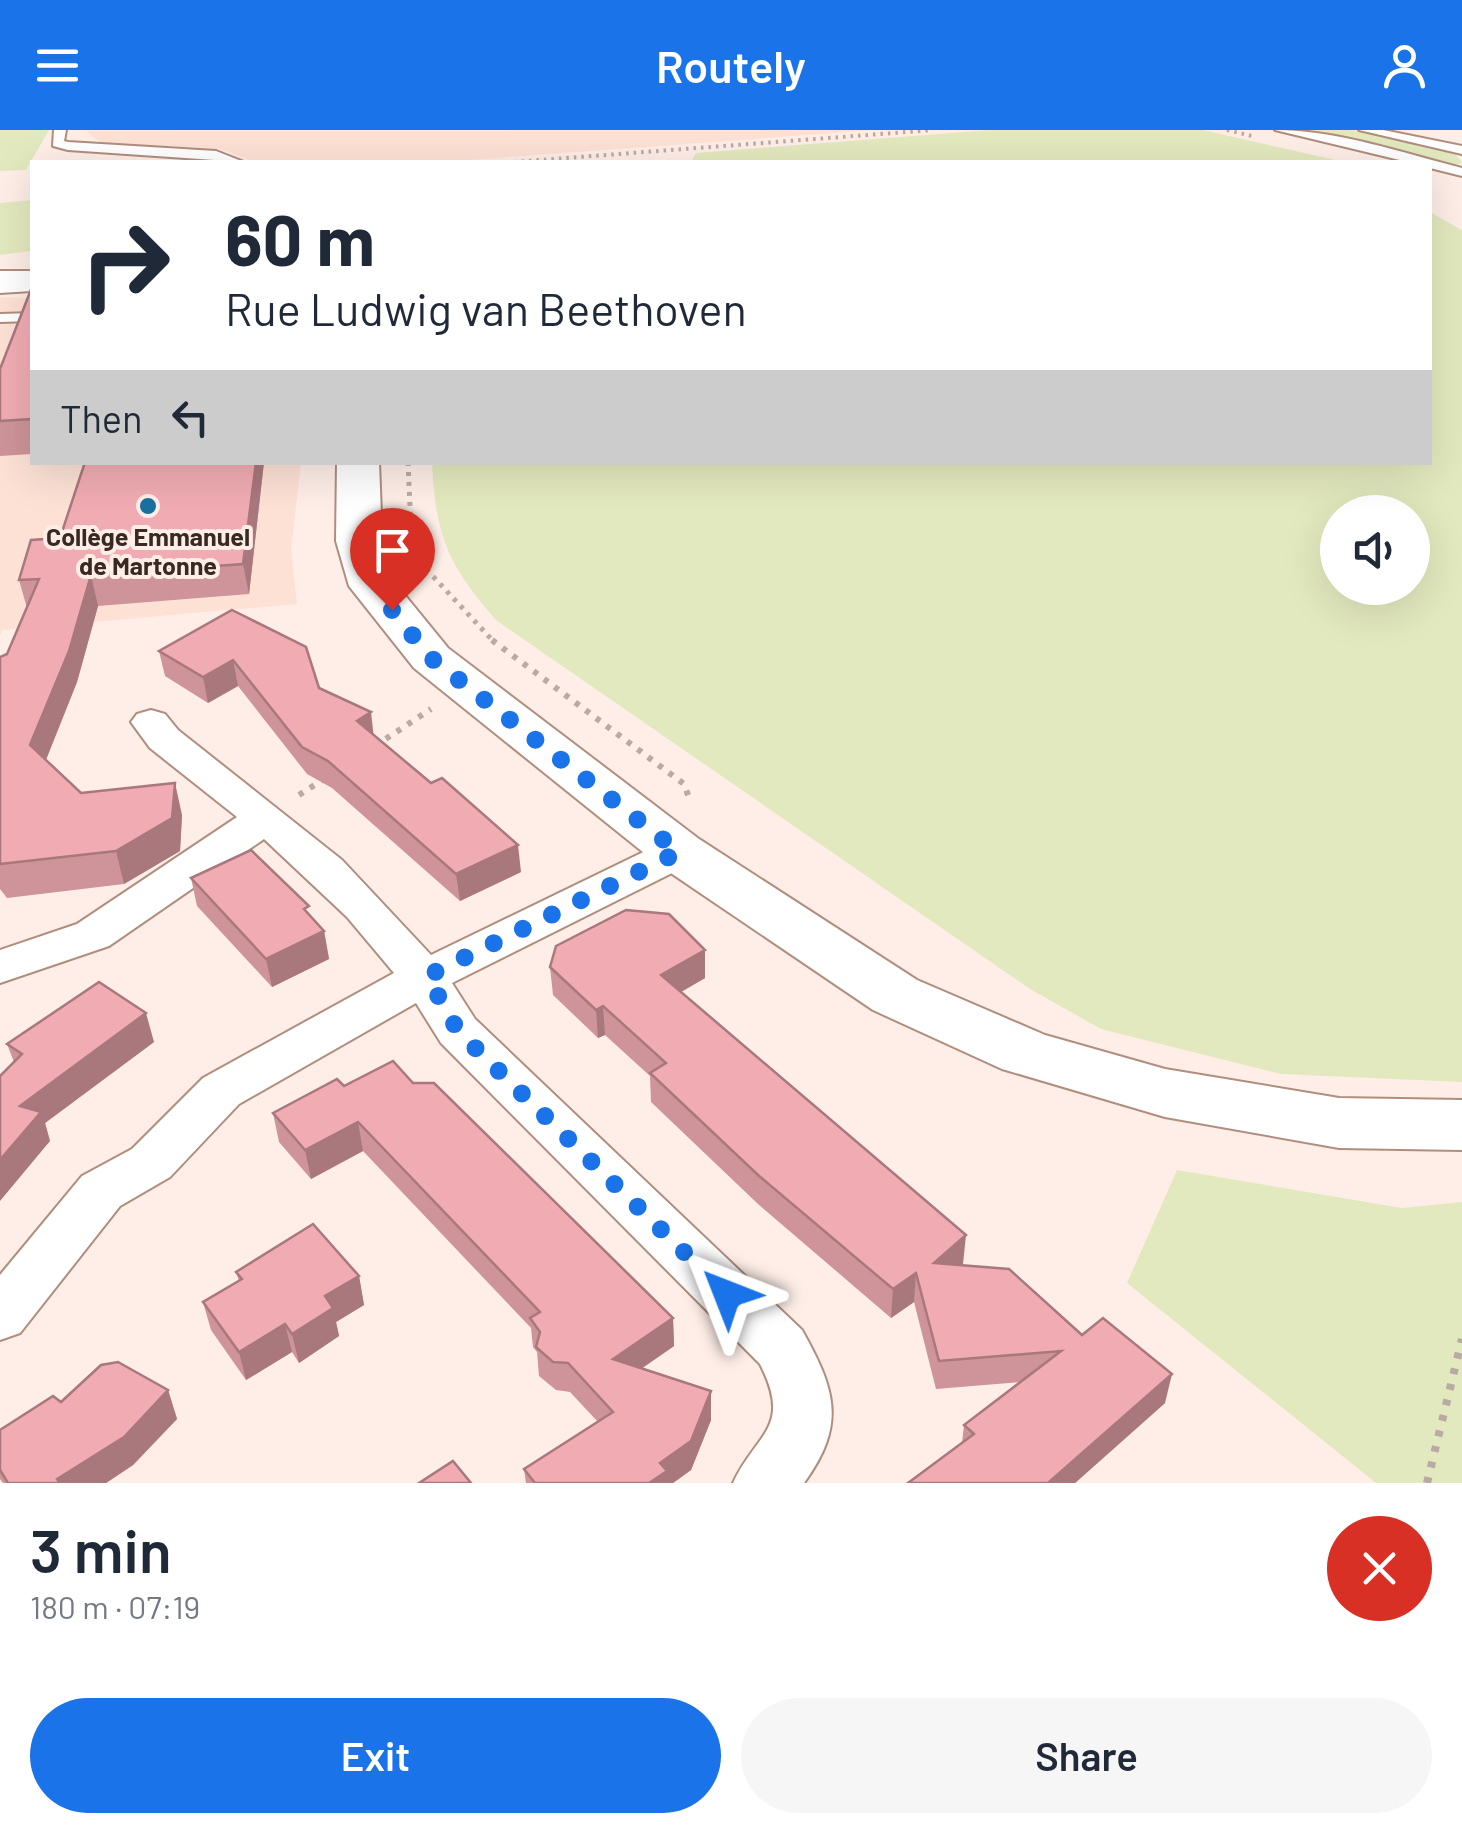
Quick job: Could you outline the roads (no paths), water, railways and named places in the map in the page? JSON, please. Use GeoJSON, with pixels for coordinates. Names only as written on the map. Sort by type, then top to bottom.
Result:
{"type":"FeatureCollection","features":[{"type":"Feature","properties":{"kind":"street"},"geometry":{"type":"LineString","coordinates":[[0,282],[30,282]]}},
{"type":"Feature","properties":{"kind":"street"},"geometry":{"type":"LineString","coordinates":[[358,465],[359,541],[372,586],[431,658],[679,852],[895,995],[1025,1053],[1165,1093],[1339,1122],[1462,1125]]}},
{"type":"Feature","properties":{"kind":"street"},"geometry":{"type":"LineString","coordinates":[[151,722],[164,740],[320,860],[427,976],[458,1031],[780,1347],[799,1378],[806,1426],[784,1465],[764,1483]]}},
{"type":"Feature","properties":{"kind":"street"},"geometry":{"type":"LineString","coordinates":[[0,967],[93,935],[265,818]]}},
{"type":"Feature","properties":{"kind":"street"},"geometry":{"type":"LineString","coordinates":[[0,1316],[101,1190],[151,1163],[221,1090],[427,976],[679,852]]}},
{"type":"Feature","properties":{"kind":"lane"},"geometry":{"type":"LineString","coordinates":[[60,130],[57,143],[68,146],[231,160]]}},
{"type":"Feature","properties":{"kind":"lane"},"geometry":{"type":"LineString","coordinates":[[1281,130],[1413,160]]}},
{"type":"Feature","properties":{"kind":"lane"},"geometry":{"type":"LineString","coordinates":[[1365,130],[1462,150]]}},
{"type":"Feature","properties":{"kind":"lane"},"geometry":{"type":"LineString","coordinates":[[1432,164],[1462,172]]}},
{"type":"Feature","properties":{"kind":"lane"},"geometry":{"type":"LineString","coordinates":[[0,323],[30,317]]}},
{"type":"Feature","properties":{"kind":"place","name":"Collège Emmanuel de Martonne"},"geometry":{"type":"Point","coordinates":[148,506]}}]}
